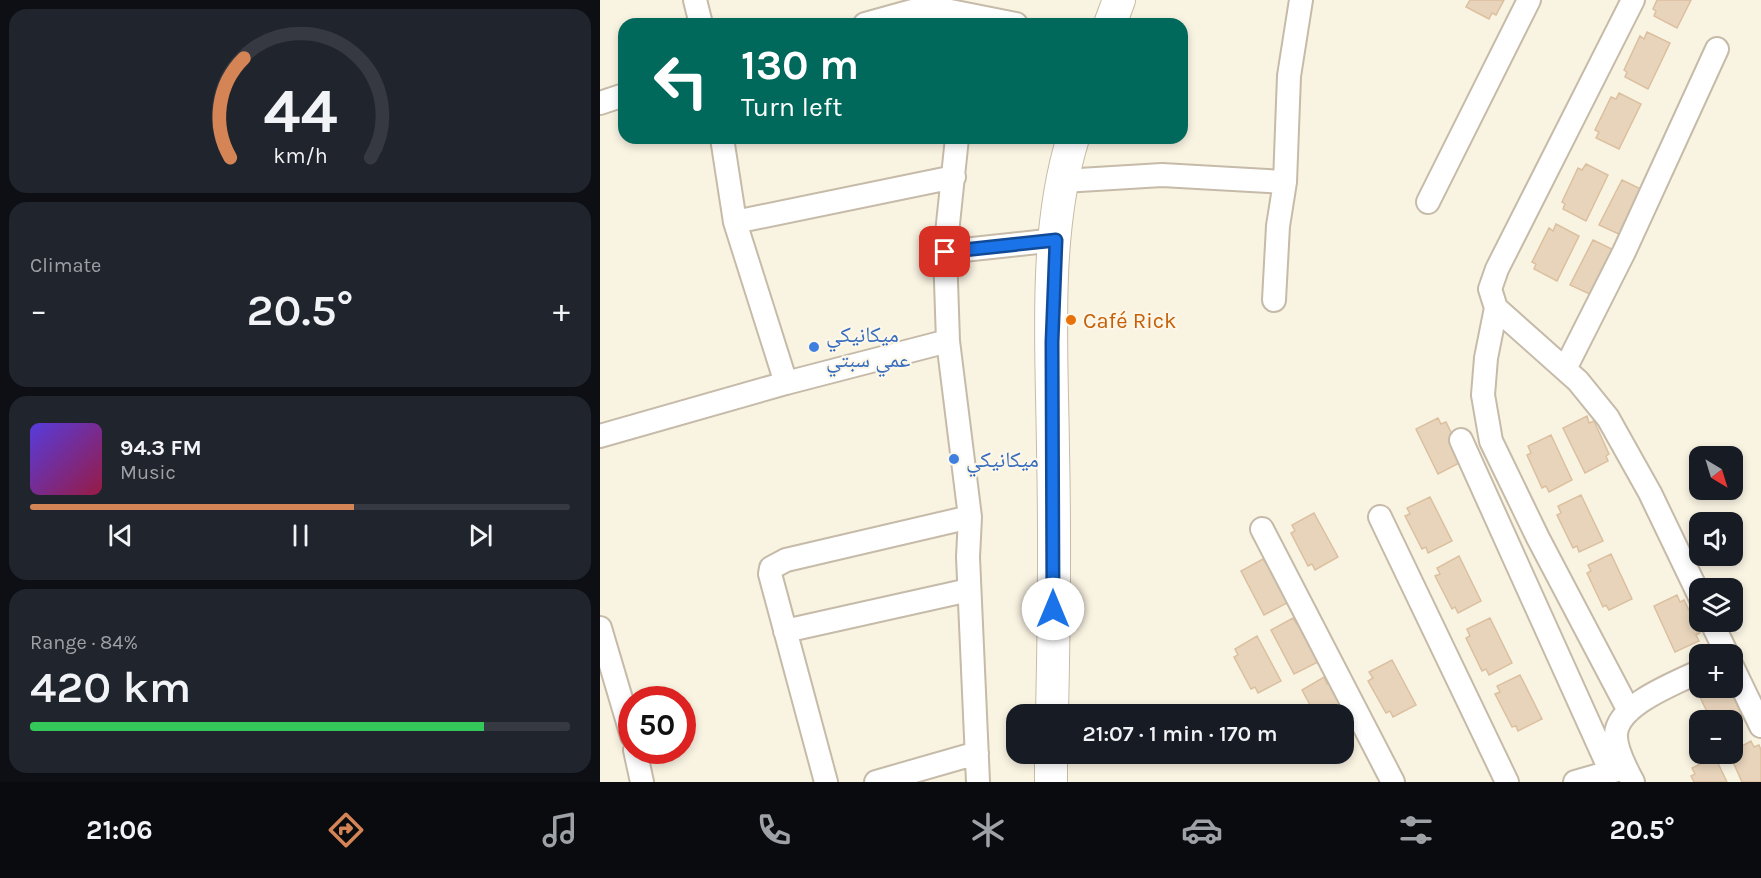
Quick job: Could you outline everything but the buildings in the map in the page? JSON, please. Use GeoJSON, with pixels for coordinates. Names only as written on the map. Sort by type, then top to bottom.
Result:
{"type":"FeatureCollection","features":[{"type":"Feature","properties":{"kind":"main road"},"geometry":{"type":"LineString","coordinates":[[1112,18],[1119,0]]}},
{"type":"Feature","properties":{"kind":"main road"},"geometry":{"type":"LineString","coordinates":[[1052,704],[1054,497],[1052,342],[1056,240],[1063,181],[1072,144]]}},
{"type":"Feature","properties":{"kind":"main road"},"geometry":{"type":"LineString","coordinates":[[1051,764],[1051,782]]}},
{"type":"Feature","properties":{"kind":"street"},"geometry":{"type":"LineString","coordinates":[[695,0],[700,18]]}},
{"type":"Feature","properties":{"kind":"street"},"geometry":{"type":"LineString","coordinates":[[1274,300],[1278,226],[1285,182],[1290,76],[1301,0]]}},
{"type":"Feature","properties":{"kind":"street"},"geometry":{"type":"LineString","coordinates":[[1428,202],[1529,0]]}},
{"type":"Feature","properties":{"kind":"street"},"geometry":{"type":"LineString","coordinates":[[1629,711],[1543,548],[1491,441],[1483,395],[1486,358],[1496,308],[1490,289],[1497,269],[1633,0]]}},
{"type":"Feature","properties":{"kind":"street"},"geometry":{"type":"LineString","coordinates":[[891,18],[929,9],[950,10],[963,18]]}},
{"type":"Feature","properties":{"kind":"street"},"geometry":{"type":"LineString","coordinates":[[1565,369],[1624,252],[1717,49]]}},
{"type":"Feature","properties":{"kind":"street"},"geometry":{"type":"LineString","coordinates":[[600,103],[618,97]]}},
{"type":"Feature","properties":{"kind":"street"},"geometry":{"type":"LineString","coordinates":[[723,144],[735,222],[786,383]]}},
{"type":"Feature","properties":{"kind":"street"},"geometry":{"type":"LineString","coordinates":[[957,144],[945,252],[948,341],[970,517],[969,590],[978,782]]}},
{"type":"Feature","properties":{"kind":"street"},"geometry":{"type":"LineString","coordinates":[[1063,181],[1162,175],[1285,182]]}},
{"type":"Feature","properties":{"kind":"street"},"geometry":{"type":"LineString","coordinates":[[735,222],[954,177]]}},
{"type":"Feature","properties":{"kind":"street"},"geometry":{"type":"LineString","coordinates":[[945,252],[1056,240]]}},
{"type":"Feature","properties":{"kind":"street"},"geometry":{"type":"LineString","coordinates":[[1496,308],[1565,369],[1608,418],[1650,493],[1691,578]]}},
{"type":"Feature","properties":{"kind":"street"},"geometry":{"type":"LineString","coordinates":[[600,436],[786,383],[948,341]]}},
{"type":"Feature","properties":{"kind":"street"},"geometry":{"type":"LineString","coordinates":[[1461,441],[1623,773]]}},
{"type":"Feature","properties":{"kind":"street"},"geometry":{"type":"LineString","coordinates":[[826,782],[770,574],[777,562],[970,517]]}},
{"type":"Feature","properties":{"kind":"street"},"geometry":{"type":"LineString","coordinates":[[1380,517],[1507,782]]}},
{"type":"Feature","properties":{"kind":"street"},"geometry":{"type":"LineString","coordinates":[[1262,529],[1393,782]]}},
{"type":"Feature","properties":{"kind":"street"},"geometry":{"type":"LineString","coordinates":[[785,631],[969,590]]}},
{"type":"Feature","properties":{"kind":"street"},"geometry":{"type":"LineString","coordinates":[[601,633],[618,689]]}},
{"type":"Feature","properties":{"kind":"street"},"geometry":{"type":"LineString","coordinates":[[1623,773],[1616,736],[1618,724],[1629,711],[1645,699],[1689,677]]}},
{"type":"Feature","properties":{"kind":"street"},"geometry":{"type":"LineString","coordinates":[[1743,689],[1761,726]]}},
{"type":"Feature","properties":{"kind":"street"},"geometry":{"type":"LineString","coordinates":[[876,782],[977,753]]}},
{"type":"Feature","properties":{"kind":"street"},"geometry":{"type":"LineString","coordinates":[[638,764],[642,782]]}},
{"type":"Feature","properties":{"kind":"street"},"geometry":{"type":"LineString","coordinates":[[1575,782],[1623,773]]}},
{"type":"Feature","properties":{"kind":"place","name":"Café Rick"},"geometry":{"type":"Point","coordinates":[1071,320]}},
{"type":"Feature","properties":{"kind":"place","name":"ميكانيكي عمي سبتي"},"geometry":{"type":"Point","coordinates":[814,347]}},
{"type":"Feature","properties":{"kind":"place","name":"ميكانيكي"},"geometry":{"type":"Point","coordinates":[954,459]}},
{"type":"Feature","properties":{"kind":"route"},"geometry":{"type":"LineString","coordinates":[[945,252],[1056,240],[1052,342],[1053,609]]}}]}
